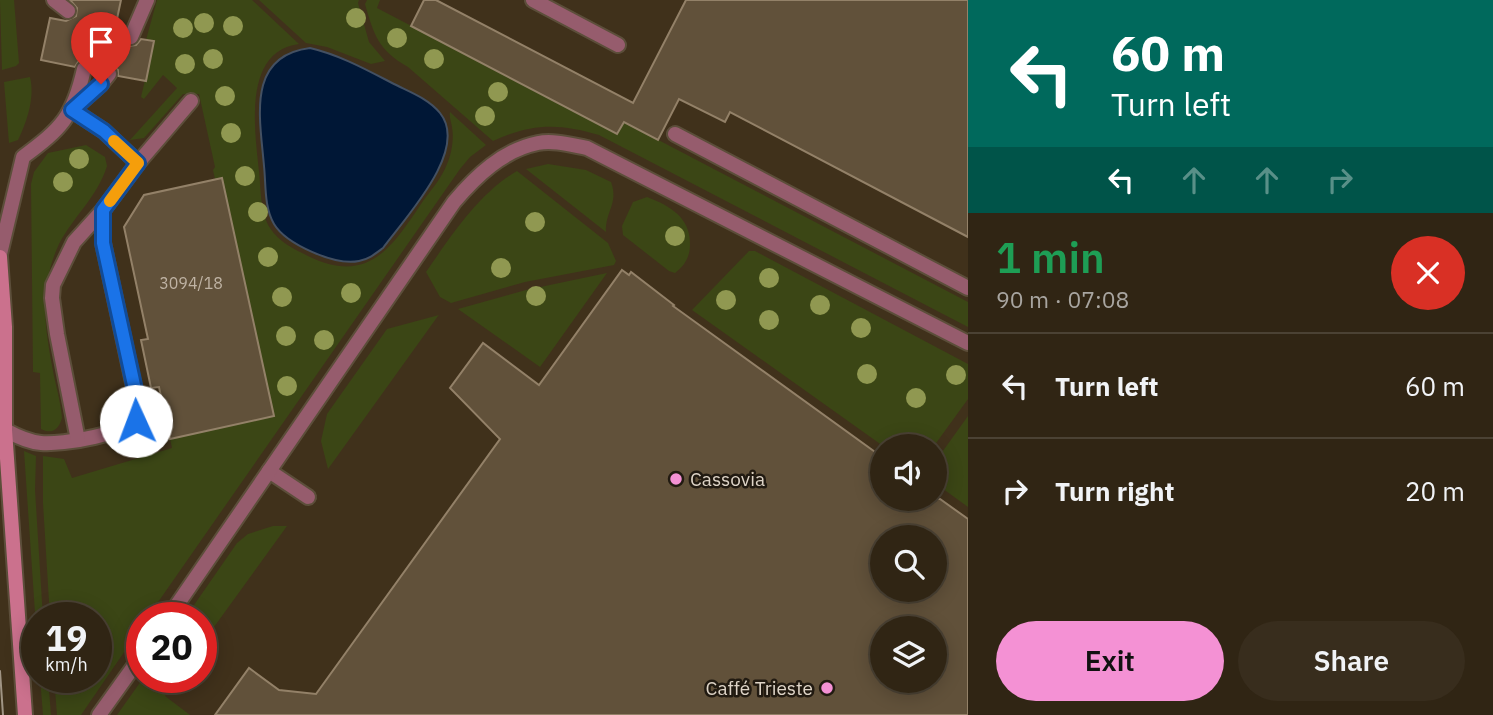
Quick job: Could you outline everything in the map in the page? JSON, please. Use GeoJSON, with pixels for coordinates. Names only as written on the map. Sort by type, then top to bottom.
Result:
{"type":"FeatureCollection","features":[{"type":"Feature","properties":{"kind":"street"},"geometry":{"type":"LineString","coordinates":[[0,256],[5,327],[5,430],[25,715]]}},
{"type":"Feature","properties":{"kind":"lane"},"geometry":{"type":"LineString","coordinates":[[54,0],[68,11]]}},
{"type":"Feature","properties":{"kind":"lane"},"geometry":{"type":"LineString","coordinates":[[131,37],[147,0]]}},
{"type":"Feature","properties":{"kind":"lane"},"geometry":{"type":"LineString","coordinates":[[533,0],[618,45]]}},
{"type":"Feature","properties":{"kind":"lane"},"geometry":{"type":"LineString","coordinates":[[72,110],[85,69]]}},
{"type":"Feature","properties":{"kind":"lane"},"geometry":{"type":"LineString","coordinates":[[0,256],[23,157],[51,136],[72,110],[109,74]]}},
{"type":"Feature","properties":{"kind":"lane"},"geometry":{"type":"LineString","coordinates":[[78,440],[57,334],[53,285],[74,242],[191,102]]}},
{"type":"Feature","properties":{"kind":"lane"},"geometry":{"type":"LineString","coordinates":[[72,110],[104,131],[138,163]]}},
{"type":"Feature","properties":{"kind":"lane"},"geometry":{"type":"LineString","coordinates":[[675,134],[968,288]]}},
{"type":"Feature","properties":{"kind":"lane"},"geometry":{"type":"LineString","coordinates":[[179,602],[461,194],[483,171],[504,156],[538,143],[560,142],[587,148],[968,343]]}},
{"type":"Feature","properties":{"kind":"lane"},"geometry":{"type":"LineString","coordinates":[[5,430],[22,439],[39,443],[78,440],[125,428],[140,415],[103,243],[103,210]]}},
{"type":"Feature","properties":{"kind":"lane"},"geometry":{"type":"LineString","coordinates":[[269,471],[308,497]]}},
{"type":"Feature","properties":{"kind":"lane"},"geometry":{"type":"LineString","coordinates":[[99,715],[126,677]]}},
{"type":"Feature","properties":{"kind":"green space"},"geometry":{"type":"Polygon","coordinates":[[[0,0],[14,0],[19,63],[2,70],[0,0]]]}},
{"type":"Feature","properties":{"kind":"green space"},"geometry":{"type":"Polygon","coordinates":[[[157,0],[252,0],[299,44],[281,50],[268,61],[260,77],[256,96],[256,136],[264,215],[282,241],[329,264],[362,264],[388,248],[399,235],[445,169],[453,141],[450,112],[486,145],[460,169],[158,602],[126,602],[126,649],[112,670],[112,602],[49,602],[43,456],[64,459],[72,478],[172,448],[170,439],[274,416],[222,178],[215,179],[215,167],[199,94],[183,94],[144,138],[130,140],[177,88],[163,75],[144,99],[141,97],[154,42],[146,40],[157,0]]]}},
{"type":"Feature","properties":{"kind":"green space"},"geometry":{"type":"Polygon","coordinates":[[[259,0],[359,0],[369,42],[385,61],[371,64],[327,47],[306,43],[259,0]]]}},
{"type":"Feature","properties":{"kind":"green space"},"geometry":{"type":"Polygon","coordinates":[[[367,0],[380,0],[377,8],[616,133],[624,122],[968,302],[968,327],[599,135],[571,128],[546,127],[520,131],[493,141],[384,48],[371,25],[365,4],[367,0]]]}},
{"type":"Feature","properties":{"kind":"green space"},"geometry":{"type":"Polygon","coordinates":[[[30,77],[32,93],[27,117],[18,140],[9,143],[4,82],[30,77]]]}},
{"type":"Feature","properties":{"kind":"green space"},"geometry":{"type":"Polygon","coordinates":[[[86,145],[105,157],[107,166],[92,197],[59,244],[48,277],[46,325],[62,418],[57,428],[48,431],[41,429],[40,373],[33,372],[31,184],[34,172],[48,153],[86,145]]]}},
{"type":"Feature","properties":{"kind":"green space"},"geometry":{"type":"Polygon","coordinates":[[[548,164],[586,170],[611,182],[613,202],[607,218],[606,232],[526,169],[548,164]]]}},
{"type":"Feature","properties":{"kind":"green space"},"geometry":{"type":"Polygon","coordinates":[[[517,171],[608,243],[616,261],[614,265],[525,282],[451,303],[440,297],[426,272],[478,203],[517,171]]]}},
{"type":"Feature","properties":{"kind":"green space"},"geometry":{"type":"Polygon","coordinates":[[[647,197],[671,209],[687,227],[690,244],[688,257],[675,273],[623,235],[622,226],[633,202],[647,197]]]}},
{"type":"Feature","properties":{"kind":"green space"},"geometry":{"type":"Polygon","coordinates":[[[749,251],[755,251],[968,364],[968,399],[943,434],[870,434],[870,437],[692,310],[749,251]]]}},
{"type":"Feature","properties":{"kind":"green space"},"geometry":{"type":"Polygon","coordinates":[[[607,273],[540,367],[458,309],[526,290],[607,273]]]}},
{"type":"Feature","properties":{"kind":"green space"},"geometry":{"type":"Polygon","coordinates":[[[439,315],[328,469],[321,441],[327,414],[387,329],[439,315]]]}},
{"type":"Feature","properties":{"kind":"green space"},"geometry":{"type":"Polygon","coordinates":[[[968,416],[968,507],[947,492],[947,445],[968,416]]]}},
{"type":"Feature","properties":{"kind":"green space"},"geometry":{"type":"Polygon","coordinates":[[[24,451],[36,456],[35,490],[42,602],[34,602],[24,451]]]}},
{"type":"Feature","properties":{"kind":"green space"},"geometry":{"type":"Polygon","coordinates":[[[273,526],[287,526],[217,623],[217,602],[196,602],[237,543],[248,534],[273,526]]]}},
{"type":"Feature","properties":{"kind":"green space"},"geometry":{"type":"Polygon","coordinates":[[[41,693],[49,693],[51,715],[43,715],[41,693]]]}},
{"type":"Feature","properties":{"kind":"green space"},"geometry":{"type":"Polygon","coordinates":[[[55,693],[96,693],[81,715],[57,715],[55,693]]]}},
{"type":"Feature","properties":{"kind":"green space"},"geometry":{"type":"Polygon","coordinates":[[[133,693],[167,693],[165,696],[190,715],[117,715],[133,693]]]}},
{"type":"Feature","properties":{"kind":"water"},"geometry":{"type":"Polygon","coordinates":[[[310,48],[353,63],[419,96],[440,113],[447,128],[447,146],[431,184],[383,248],[369,258],[359,261],[349,262],[325,257],[300,246],[280,232],[268,210],[260,128],[262,92],[266,76],[275,63],[289,53],[310,48]]]}},
{"type":"Feature","properties":{"kind":"building"},"geometry":{"type":"Polygon","coordinates":[[[70,0],[121,0],[114,33],[122,35],[123,42],[128,46],[136,45],[141,39],[154,41],[146,81],[118,76],[118,70],[111,65],[105,65],[98,72],[93,71],[91,63],[86,60],[78,62],[75,67],[41,60],[50,18],[66,21],[76,16],[77,8],[70,0]]]}},
{"type":"Feature","properties":{"kind":"building"},"geometry":{"type":"Polygon","coordinates":[[[424,0],[436,0],[633,103],[686,0],[968,0],[968,237],[730,112],[725,122],[679,99],[658,140],[624,122],[617,134],[411,26],[424,0]]]}},
{"type":"Feature","properties":{"kind":"building"},"geometry":{"type":"Polygon","coordinates":[[[222,178],[274,416],[170,439],[159,387],[151,388],[141,340],[148,339],[124,227],[144,195],[222,178]]]}},
{"type":"Feature","properties":{"kind":"building","name":"Cassovia"},"geometry":{"type":"Polygon","coordinates":[[[622,270],[629,275],[631,272],[673,306],[870,448],[870,511],[947,511],[947,504],[968,519],[968,715],[215,715],[249,668],[279,690],[316,694],[500,439],[450,388],[483,343],[539,385],[622,270]]]}},
{"type":"Feature","properties":{"kind":"tram line"},"geometry":{"type":"LineString","coordinates":[[0,671],[3,715]]}},
{"type":"Feature","properties":{"kind":"slow traffic"},"geometry":{"type":"LineString","coordinates":[[110,201],[138,163],[114,141]]}},
{"type":"Feature","properties":{"kind":"place","name":"Cassovia"},"geometry":{"type":"Point","coordinates":[676,479]}},
{"type":"Feature","properties":{"kind":"place","name":"Caffé Trieste"},"geometry":{"type":"Point","coordinates":[827,688]}},
{"type":"Feature","properties":{"kind":"route"},"geometry":{"type":"LineString","coordinates":[[101,84],[72,110],[104,131],[138,163],[103,210],[102,225],[103,243],[139,408],[140,415],[136,421]]}}]}
